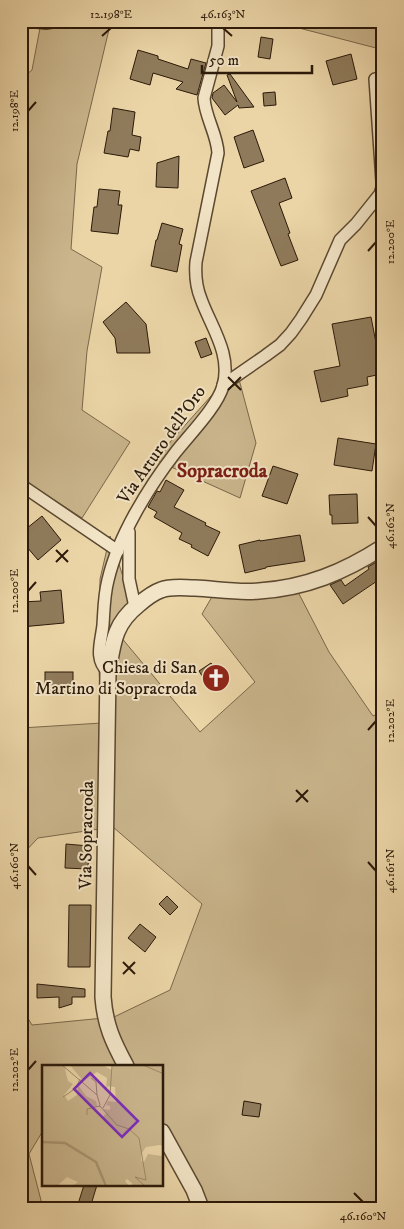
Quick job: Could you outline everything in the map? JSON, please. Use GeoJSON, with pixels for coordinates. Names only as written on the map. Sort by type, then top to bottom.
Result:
{"type":"FeatureCollection","features":[{"type":"Feature","properties":{"kind":"street"},"geometry":{"type":"LineString","coordinates":[[28,21],[46,23],[58,21]]}},
{"type":"Feature","properties":{"kind":"street","name":"Via Arturo dell'Oro"},"geometry":{"type":"LineString","coordinates":[[108,672],[100,660],[100,650],[108,580],[112,565],[129,525],[154,482],[176,451],[213,406],[223,386],[225,375],[224,356],[221,345],[200,299],[196,271],[196,262],[218,153],[217,144],[204,105],[204,98],[218,46],[218,21]]}},
{"type":"Feature","properties":{"kind":"street","name":"Via Arturo dell'Oro"},"geometry":{"type":"LineString","coordinates":[[223,386],[266,356],[291,333],[316,295],[340,240],[356,224],[380,194],[382,181],[375,79]]}},
{"type":"Feature","properties":{"kind":"street"},"geometry":{"type":"LineString","coordinates":[[21,485],[118,550]]}},
{"type":"Feature","properties":{"kind":"street","name":"Via Arturo dell'Oro"},"geometry":{"type":"LineString","coordinates":[[129,525],[129,579],[135,607]]}},
{"type":"Feature","properties":{"kind":"street","name":"Via Sopracroda"},"geometry":{"type":"LineString","coordinates":[[125,1065],[108,1028],[103,997],[108,672],[118,628],[135,607],[149,596],[161,590],[173,588],[258,591],[298,585],[335,574],[383,547]]}},
{"type":"Feature","properties":{"kind":"street"},"geometry":{"type":"LineString","coordinates":[[164,1136],[194,1190],[201,1208]]}},
{"type":"Feature","properties":{"kind":"shaded area"},"geometry":{"type":"Polygon","coordinates":[[[60,21],[111,21],[77,164],[71,249],[102,267],[87,351],[82,410],[130,442],[82,518],[25,481],[21,487],[21,79],[32,70],[40,28],[60,21]]]}},
{"type":"Feature","properties":{"kind":"shaded area"},"geometry":{"type":"Polygon","coordinates":[[[272,21],[383,21],[383,49],[376,48],[272,21]]]}},
{"type":"Feature","properties":{"kind":"shaded area"},"geometry":{"type":"Polygon","coordinates":[[[236,368],[256,443],[240,498],[158,461],[171,441],[236,368]]]}},
{"type":"Feature","properties":{"kind":"shaded area"},"geometry":{"type":"Polygon","coordinates":[[[110,536],[133,616],[120,636],[200,732],[255,682],[202,614],[213,595],[297,590],[329,652],[373,716],[383,711],[383,1208],[191,1208],[188,1188],[164,1146],[164,1065],[42,1065],[42,1132],[29,1154],[43,1208],[21,1208],[21,1007],[32,1025],[114,1017],[170,990],[202,904],[113,827],[38,838],[21,856],[21,728],[102,723],[99,670],[100,579],[110,536]]]}},
{"type":"Feature","properties":{"kind":"building"},"geometry":{"type":"Polygon","coordinates":[[[261,37],[273,39],[270,59],[258,57],[261,37]]]}},
{"type":"Feature","properties":{"kind":"building"},"geometry":{"type":"Polygon","coordinates":[[[138,50],[188,69],[191,59],[206,63],[197,95],[176,89],[183,82],[153,73],[150,85],[130,79],[138,50]]]}},
{"type":"Feature","properties":{"kind":"building"},"geometry":{"type":"Polygon","coordinates":[[[351,54],[357,79],[333,85],[326,61],[351,54]]]}},
{"type":"Feature","properties":{"kind":"building"},"geometry":{"type":"Polygon","coordinates":[[[230,74],[254,107],[239,108],[238,105],[225,115],[212,98],[213,93],[224,85],[237,102],[227,75],[230,74]]]}},
{"type":"Feature","properties":{"kind":"building"},"geometry":{"type":"Polygon","coordinates":[[[275,92],[276,105],[264,106],[263,93],[275,92]]]}},
{"type":"Feature","properties":{"kind":"building"},"geometry":{"type":"Polygon","coordinates":[[[113,108],[135,112],[132,135],[141,137],[139,151],[130,149],[128,157],[104,153],[108,131],[110,131],[113,108]]]}},
{"type":"Feature","properties":{"kind":"building"},"geometry":{"type":"Polygon","coordinates":[[[253,130],[264,161],[244,168],[234,137],[253,130]]]}},
{"type":"Feature","properties":{"kind":"building"},"geometry":{"type":"Polygon","coordinates":[[[179,156],[178,188],[156,187],[157,163],[179,156]]]}},
{"type":"Feature","properties":{"kind":"building"},"geometry":{"type":"Polygon","coordinates":[[[285,178],[292,198],[279,203],[298,260],[281,266],[251,191],[285,178]]]}},
{"type":"Feature","properties":{"kind":"building"},"geometry":{"type":"Polygon","coordinates":[[[99,189],[120,191],[118,205],[122,205],[118,234],[91,231],[94,207],[97,207],[99,189]]]}},
{"type":"Feature","properties":{"kind":"building"},"geometry":{"type":"Polygon","coordinates":[[[162,223],[183,229],[179,244],[182,245],[177,272],[151,266],[156,240],[162,223]]]}},
{"type":"Feature","properties":{"kind":"building"},"geometry":{"type":"Polygon","coordinates":[[[126,302],[146,324],[150,353],[117,353],[115,338],[103,322],[126,302]]]}},
{"type":"Feature","properties":{"kind":"building"},"geometry":{"type":"Polygon","coordinates":[[[371,317],[382,374],[367,377],[368,385],[347,389],[348,396],[321,402],[314,371],[340,366],[332,324],[371,317]]]}},
{"type":"Feature","properties":{"kind":"building"},"geometry":{"type":"Polygon","coordinates":[[[206,338],[212,354],[201,358],[195,342],[206,338]]]}},
{"type":"Feature","properties":{"kind":"building"},"geometry":{"type":"Polygon","coordinates":[[[338,438],[376,444],[372,471],[334,465],[338,438]]]}},
{"type":"Feature","properties":{"kind":"building"},"geometry":{"type":"Polygon","coordinates":[[[273,466],[298,474],[287,504],[262,496],[273,466]]]}},
{"type":"Feature","properties":{"kind":"building"},"geometry":{"type":"Polygon","coordinates":[[[166,480],[184,490],[174,507],[220,532],[208,556],[179,539],[182,533],[154,517],[157,512],[148,507],[157,491],[160,492],[166,480]]]}},
{"type":"Feature","properties":{"kind":"building"},"geometry":{"type":"Polygon","coordinates":[[[357,494],[358,523],[332,524],[329,495],[357,494]]]}},
{"type":"Feature","properties":{"kind":"building"},"geometry":{"type":"Polygon","coordinates":[[[42,516],[61,540],[38,560],[21,540],[21,533],[42,516]]]}},
{"type":"Feature","properties":{"kind":"building"},"geometry":{"type":"Polygon","coordinates":[[[300,535],[305,561],[266,567],[245,573],[239,545],[260,540],[300,535]]]}},
{"type":"Feature","properties":{"kind":"building"},"geometry":{"type":"Polygon","coordinates":[[[383,558],[383,577],[343,604],[330,585],[341,580],[345,586],[369,569],[368,567],[383,558]]]}},
{"type":"Feature","properties":{"kind":"building"},"geometry":{"type":"Polygon","coordinates":[[[61,590],[64,623],[21,627],[21,602],[41,601],[40,592],[61,590]]]}},
{"type":"Feature","properties":{"kind":"building","name":"Chiesa di San Martino di Sopracroda"},"geometry":{"type":"Polygon","coordinates":[[[211,663],[225,683],[215,690],[210,684],[208,685],[199,671],[211,663]]]}},
{"type":"Feature","properties":{"kind":"building"},"geometry":{"type":"Polygon","coordinates":[[[45,672],[73,672],[73,694],[45,694],[45,672]]]}},
{"type":"Feature","properties":{"kind":"building"},"geometry":{"type":"Polygon","coordinates":[[[66,844],[89,846],[88,869],[65,868],[66,844]]]}},
{"type":"Feature","properties":{"kind":"building"},"geometry":{"type":"Polygon","coordinates":[[[167,896],[178,907],[170,915],[159,904],[167,896]]]}},
{"type":"Feature","properties":{"kind":"building"},"geometry":{"type":"Polygon","coordinates":[[[69,905],[91,905],[90,967],[68,967],[69,905]]]}},
{"type":"Feature","properties":{"kind":"building"},"geometry":{"type":"Polygon","coordinates":[[[140,924],[156,937],[145,952],[128,938],[140,924]]]}},
{"type":"Feature","properties":{"kind":"building"},"geometry":{"type":"Polygon","coordinates":[[[37,984],[85,989],[85,997],[72,997],[72,1004],[59,1008],[59,997],[37,998],[37,984]]]}},
{"type":"Feature","properties":{"kind":"building"},"geometry":{"type":"Polygon","coordinates":[[[244,1101],[261,1104],[259,1117],[242,1115],[244,1101]]]}},
{"type":"Feature","properties":{"kind":"building"},"geometry":{"type":"Polygon","coordinates":[[[84,1186],[97,1186],[90,1208],[78,1204],[84,1186]]]}},
{"type":"Feature","properties":{"kind":"place","name":"Chiesa di San Martino di Sopracroda"},"geometry":{"type":"Point","coordinates":[216,678]}},
{"type":"Feature","properties":{"kind":"district","name":"Sopracroda"},"geometry":{"type":"Point","coordinates":[222,471]}}]}
